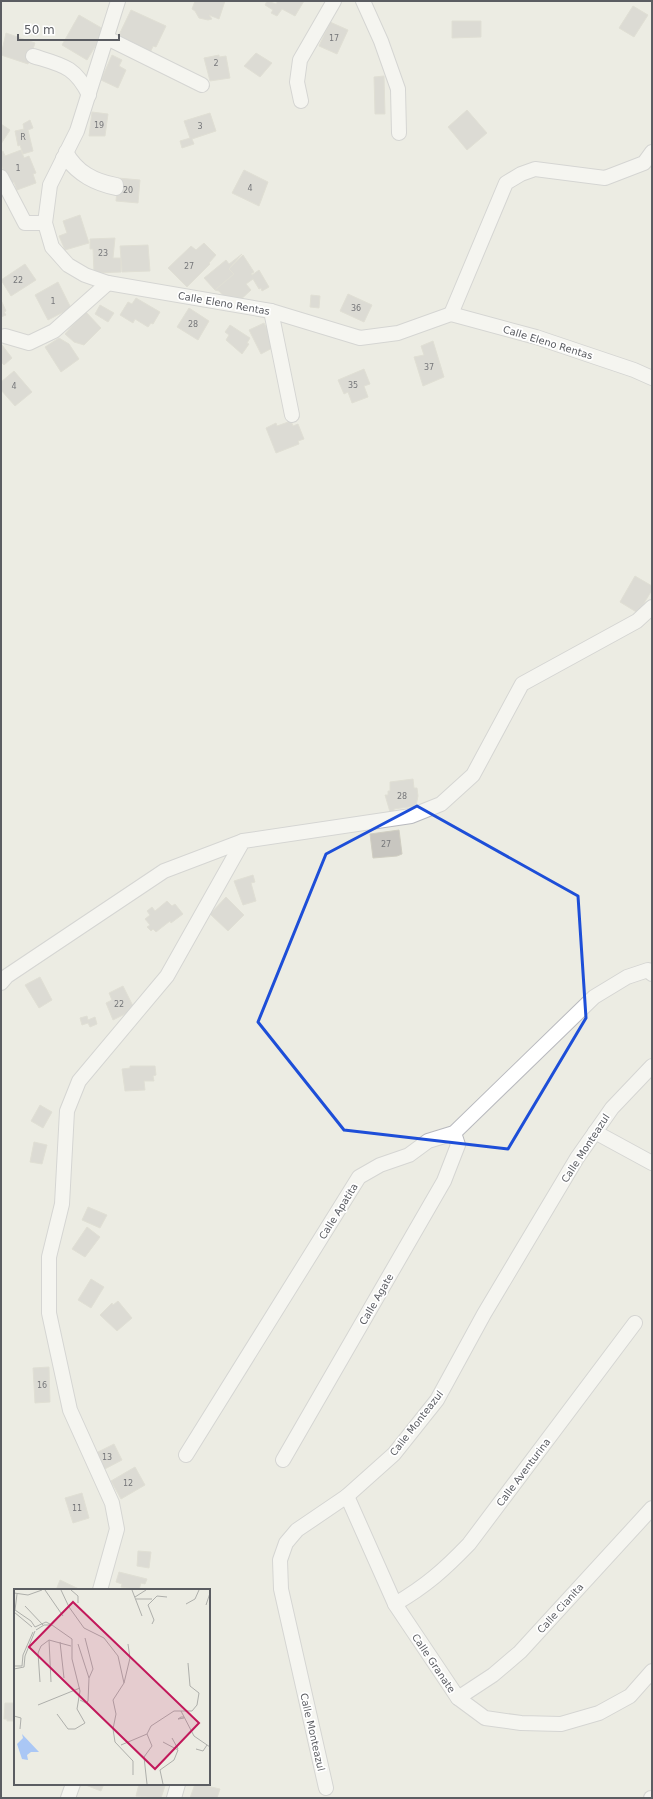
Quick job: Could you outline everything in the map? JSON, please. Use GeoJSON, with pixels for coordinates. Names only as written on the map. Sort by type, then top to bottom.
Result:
{"type":"FeatureCollection","features":[{"type":"Feature","properties":{"kind":"street","name":"Calle Eleno Rentas"},"geometry":{"type":"LineString","coordinates":[[118,1],[77,131],[50,185],[45,223],[52,247],[68,265],[85,275],[108,283],[271,311],[360,338],[398,333],[451,314],[536,337],[634,370],[652,378]]}},
{"type":"Feature","properties":{"kind":"street"},"geometry":{"type":"LineString","coordinates":[[301,101],[297,82],[300,60],[334,1]]}},
{"type":"Feature","properties":{"kind":"street"},"geometry":{"type":"LineString","coordinates":[[362,1],[381,41],[398,89],[399,133]]}},
{"type":"Feature","properties":{"kind":"street"},"geometry":{"type":"LineString","coordinates":[[107,38],[202,85]]}},
{"type":"Feature","properties":{"kind":"street"},"geometry":{"type":"LineString","coordinates":[[33,56],[56,63],[73,71],[82,81],[89,96]]}},
{"type":"Feature","properties":{"kind":"street"},"geometry":{"type":"LineString","coordinates":[[451,314],[506,183],[521,174],[535,169],[605,178],[644,163],[652,152]]}},
{"type":"Feature","properties":{"kind":"street"},"geometry":{"type":"LineString","coordinates":[[1,177],[26,223],[45,223]]}},
{"type":"Feature","properties":{"kind":"street"},"geometry":{"type":"LineString","coordinates":[[5,336],[29,343],[54,330],[108,283]]}},
{"type":"Feature","properties":{"kind":"street"},"geometry":{"type":"LineString","coordinates":[[271,311],[292,415]]}},
{"type":"Feature","properties":{"kind":"street"},"geometry":{"type":"LineString","coordinates":[[1,983],[7,976],[164,871],[243,841],[411,816],[441,804],[474,775],[522,684],[638,621],[652,607]]}},
{"type":"Feature","properties":{"kind":"street"},"geometry":{"type":"LineString","coordinates":[[100,1589],[117,1529],[112,1503],[70,1410],[49,1313],[49,1257],[62,1204],[67,1111],[78,1081],[167,976],[243,841]]}},
{"type":"Feature","properties":{"kind":"street","name":"Calle Apatita"},"geometry":{"type":"LineString","coordinates":[[186,1455],[359,1177],[380,1165],[409,1155],[428,1142],[454,1133],[594,997],[627,977],[648,970],[652,974]]}},
{"type":"Feature","properties":{"kind":"street","name":"Calle Monteazul"},"geometry":{"type":"LineString","coordinates":[[328,1795],[281,1589],[280,1560],[286,1543],[297,1530],[347,1496],[394,1454],[437,1400],[530,1237],[596,1132],[612,1108],[652,1066]]}},
{"type":"Feature","properties":{"kind":"street"},"geometry":{"type":"LineString","coordinates":[[596,1132],[652,1163]]}},
{"type":"Feature","properties":{"kind":"street","name":"Calle Agate"},"geometry":{"type":"LineString","coordinates":[[283,1460],[444,1181],[458,1144],[454,1133]]}},
{"type":"Feature","properties":{"kind":"street","name":"Calle Aventurina"},"geometry":{"type":"LineString","coordinates":[[395,1604],[421,1589],[445,1569],[469,1544],[635,1323]]}},
{"type":"Feature","properties":{"kind":"street","name":"Calle Granate"},"geometry":{"type":"LineString","coordinates":[[347,1496],[395,1604],[458,1698],[485,1718],[521,1723],[561,1724],[599,1713],[630,1696],[652,1671]]}},
{"type":"Feature","properties":{"kind":"street","name":"Calle Cianita"},"geometry":{"type":"LineString","coordinates":[[458,1698],[493,1675],[520,1652],[652,1508]]}},
{"type":"Feature","properties":{"kind":"street"},"geometry":{"type":"LineString","coordinates":[[68,1798],[73,1785]]}},
{"type":"Feature","properties":{"kind":"street"},"geometry":{"type":"LineString","coordinates":[[174,1798],[178,1785]]}},
{"type":"Feature","properties":{"kind":"highlighted area"},"geometry":{"type":"Polygon","coordinates":[[[417,806],[578,896],[586,1018],[508,1149],[344,1130],[258,1022],[326,854],[417,806]]]}},
{"type":"Feature","properties":{"kind":"building"},"geometry":{"type":"Polygon","coordinates":[[[195,1],[225,1],[219,19],[209,15],[212,19],[208,20],[199,18],[192,9],[195,1]]]}},
{"type":"Feature","properties":{"kind":"building"},"geometry":{"type":"Polygon","coordinates":[[[267,1],[276,4],[278,1],[304,1],[295,16],[282,9],[277,16],[271,13],[273,10],[265,5],[267,1]]]}},
{"type":"Feature","properties":{"kind":"building"},"geometry":{"type":"Polygon","coordinates":[[[633,6],[648,15],[634,37],[619,28],[633,6]]]}},
{"type":"Feature","properties":{"kind":"building"},"geometry":{"type":"Polygon","coordinates":[[[131,10],[166,26],[156,47],[153,46],[148,58],[117,39],[131,10]]]}},
{"type":"Feature","properties":{"kind":"building"},"geometry":{"type":"Polygon","coordinates":[[[79,15],[105,30],[87,60],[62,45],[79,15]]]}},
{"type":"Feature","properties":{"kind":"building"},"geometry":{"type":"Polygon","coordinates":[[[452,21],[481,21],[481,37],[452,38],[452,21]]]}},
{"type":"Feature","properties":{"kind":"building"},"geometry":{"type":"Polygon","coordinates":[[[330,22],[348,30],[337,54],[319,46],[330,22]]]}},
{"type":"Feature","properties":{"kind":"building"},"geometry":{"type":"Polygon","coordinates":[[[6,33],[35,43],[28,64],[1,55],[6,33]]]}},
{"type":"Feature","properties":{"kind":"building"},"geometry":{"type":"Polygon","coordinates":[[[256,53],[272,63],[260,77],[244,66],[256,53]]]}},
{"type":"Feature","properties":{"kind":"building"},"geometry":{"type":"Polygon","coordinates":[[[112,55],[122,60],[119,66],[126,70],[118,88],[101,80],[112,55]]]}},
{"type":"Feature","properties":{"kind":"building"},"geometry":{"type":"Polygon","coordinates":[[[219,55],[219,57],[226,56],[230,78],[210,81],[204,58],[219,55]]]}},
{"type":"Feature","properties":{"kind":"building"},"geometry":{"type":"Polygon","coordinates":[[[384,76],[385,114],[375,114],[374,77],[384,76]]]}},
{"type":"Feature","properties":{"kind":"building"},"geometry":{"type":"Polygon","coordinates":[[[467,110],[487,133],[467,150],[448,127],[467,110]]]}},
{"type":"Feature","properties":{"kind":"building"},"geometry":{"type":"Polygon","coordinates":[[[92,112],[108,114],[105,136],[89,136],[92,112]]]}},
{"type":"Feature","properties":{"kind":"building"},"geometry":{"type":"Polygon","coordinates":[[[210,113],[216,131],[192,139],[194,144],[182,148],[180,141],[190,138],[184,121],[210,113]]]}},
{"type":"Feature","properties":{"kind":"building"},"geometry":{"type":"Polygon","coordinates":[[[30,120],[33,128],[28,130],[33,151],[23,154],[20,145],[18,146],[15,131],[24,129],[23,124],[30,120]]]}},
{"type":"Feature","properties":{"kind":"building"},"geometry":{"type":"Polygon","coordinates":[[[1,124],[10,130],[1,144],[1,124]]]}},
{"type":"Feature","properties":{"kind":"building"},"geometry":{"type":"Polygon","coordinates":[[[21,150],[24,158],[29,156],[36,173],[33,174],[36,183],[17,190],[14,182],[9,184],[1,164],[1,152],[3,151],[5,156],[21,150]]]}},
{"type":"Feature","properties":{"kind":"building"},"geometry":{"type":"Polygon","coordinates":[[[244,170],[268,182],[259,206],[232,193],[244,170]]]}},
{"type":"Feature","properties":{"kind":"building"},"geometry":{"type":"Polygon","coordinates":[[[118,178],[140,180],[138,203],[116,201],[118,178]]]}},
{"type":"Feature","properties":{"kind":"building"},"geometry":{"type":"Polygon","coordinates":[[[80,215],[89,243],[65,250],[59,236],[67,233],[63,221],[80,215]]]}},
{"type":"Feature","properties":{"kind":"building"},"geometry":{"type":"Polygon","coordinates":[[[115,238],[113,258],[121,258],[121,272],[94,273],[93,249],[90,249],[90,239],[115,238]]]}},
{"type":"Feature","properties":{"kind":"building"},"geometry":{"type":"Polygon","coordinates":[[[204,243],[216,255],[209,263],[210,264],[187,287],[168,268],[191,246],[196,250],[204,243]]]}},
{"type":"Feature","properties":{"kind":"building"},"geometry":{"type":"Polygon","coordinates":[[[148,245],[150,271],[122,272],[120,246],[148,245]]]}},
{"type":"Feature","properties":{"kind":"building"},"geometry":{"type":"Polygon","coordinates":[[[242,254],[229,269],[234,274],[215,290],[204,278],[226,260],[229,264],[242,254]]]}},
{"type":"Feature","properties":{"kind":"building"},"geometry":{"type":"Polygon","coordinates":[[[243,255],[254,272],[251,274],[252,275],[259,270],[269,287],[262,291],[253,279],[246,284],[251,290],[236,304],[228,301],[219,291],[215,290],[234,274],[229,269],[243,255]]]}},
{"type":"Feature","properties":{"kind":"building"},"geometry":{"type":"Polygon","coordinates":[[[25,264],[36,280],[11,296],[1,280],[25,264]]]}},
{"type":"Feature","properties":{"kind":"building"},"geometry":{"type":"Polygon","coordinates":[[[58,282],[71,308],[48,320],[35,295],[58,282]]]}},
{"type":"Feature","properties":{"kind":"building"},"geometry":{"type":"Polygon","coordinates":[[[348,294],[372,305],[364,322],[340,311],[348,294]]]}},
{"type":"Feature","properties":{"kind":"building"},"geometry":{"type":"Polygon","coordinates":[[[311,295],[320,296],[319,308],[310,307],[311,295]]]}},
{"type":"Feature","properties":{"kind":"building"},"geometry":{"type":"Polygon","coordinates":[[[136,298],[160,312],[153,324],[151,323],[148,327],[135,319],[133,323],[120,315],[128,302],[132,304],[136,298]]]}},
{"type":"Feature","properties":{"kind":"building"},"geometry":{"type":"Polygon","coordinates":[[[1,300],[6,311],[4,312],[6,315],[1,317],[1,300]]]}},
{"type":"Feature","properties":{"kind":"building"},"geometry":{"type":"Polygon","coordinates":[[[100,305],[114,313],[108,322],[95,314],[100,305]]]}},
{"type":"Feature","properties":{"kind":"building"},"geometry":{"type":"Polygon","coordinates":[[[189,308],[209,321],[198,340],[177,327],[189,308]]]}},
{"type":"Feature","properties":{"kind":"building"},"geometry":{"type":"Polygon","coordinates":[[[85,311],[101,328],[84,345],[74,342],[65,334],[85,311]]]}},
{"type":"Feature","properties":{"kind":"building"},"geometry":{"type":"Polygon","coordinates":[[[264,323],[276,346],[261,354],[249,330],[264,323]]]}},
{"type":"Feature","properties":{"kind":"building"},"geometry":{"type":"Polygon","coordinates":[[[230,325],[250,338],[247,343],[249,344],[242,354],[226,340],[229,335],[225,332],[230,325]]]}},
{"type":"Feature","properties":{"kind":"building"},"geometry":{"type":"Polygon","coordinates":[[[59,338],[69,344],[79,359],[61,372],[45,347],[59,338]]]}},
{"type":"Feature","properties":{"kind":"building"},"geometry":{"type":"Polygon","coordinates":[[[433,341],[444,377],[423,386],[414,357],[424,355],[421,346],[433,341]]]}},
{"type":"Feature","properties":{"kind":"building"},"geometry":{"type":"Polygon","coordinates":[[[2,345],[12,358],[4,365],[1,362],[2,345]]]}},
{"type":"Feature","properties":{"kind":"building"},"geometry":{"type":"Polygon","coordinates":[[[364,369],[370,384],[364,386],[368,397],[352,403],[348,392],[344,394],[338,380],[364,369]]]}},
{"type":"Feature","properties":{"kind":"building"},"geometry":{"type":"Polygon","coordinates":[[[14,371],[32,392],[15,406],[1,390],[1,382],[14,371]]]}},
{"type":"Feature","properties":{"kind":"building"},"geometry":{"type":"Polygon","coordinates":[[[291,421],[293,426],[298,424],[304,439],[298,441],[299,444],[276,453],[266,428],[276,423],[277,426],[291,421]]]}},
{"type":"Feature","properties":{"kind":"building"},"geometry":{"type":"Polygon","coordinates":[[[635,576],[652,586],[652,590],[638,613],[620,602],[635,576]]]}},
{"type":"Feature","properties":{"kind":"building"},"geometry":{"type":"Polygon","coordinates":[[[413,779],[414,788],[417,788],[418,796],[416,806],[394,809],[394,811],[390,812],[385,795],[388,795],[388,791],[390,791],[390,782],[413,779]]]}},
{"type":"Feature","properties":{"kind":"building"},"geometry":{"type":"Polygon","coordinates":[[[399,830],[402,854],[397,856],[373,858],[370,834],[399,830]]]}},
{"type":"Feature","properties":{"kind":"building"},"geometry":{"type":"Polygon","coordinates":[[[253,875],[255,882],[251,883],[256,901],[243,905],[234,881],[253,875]]]}},
{"type":"Feature","properties":{"kind":"building"},"geometry":{"type":"Polygon","coordinates":[[[226,897],[244,915],[228,931],[210,914],[226,897]]]}},
{"type":"Feature","properties":{"kind":"building"},"geometry":{"type":"Polygon","coordinates":[[[167,901],[172,906],[175,904],[183,914],[171,923],[170,921],[156,932],[153,929],[151,931],[147,927],[150,925],[145,919],[150,915],[147,911],[152,907],[155,911],[167,901]]]}},
{"type":"Feature","properties":{"kind":"building"},"geometry":{"type":"Polygon","coordinates":[[[40,977],[52,1000],[39,1008],[25,985],[40,977]]]}},
{"type":"Feature","properties":{"kind":"building"},"geometry":{"type":"Polygon","coordinates":[[[123,986],[133,1006],[131,1007],[133,1010],[113,1020],[106,1003],[112,1000],[109,993],[123,986]]]}},
{"type":"Feature","properties":{"kind":"building"},"geometry":{"type":"Polygon","coordinates":[[[87,1016],[88,1020],[95,1017],[97,1024],[90,1027],[88,1023],[82,1025],[80,1018],[87,1016]]]}},
{"type":"Feature","properties":{"kind":"building"},"geometry":{"type":"Polygon","coordinates":[[[130,1066],[155,1066],[156,1075],[153,1076],[154,1081],[144,1081],[145,1090],[125,1091],[122,1069],[130,1068],[130,1066]]]}},
{"type":"Feature","properties":{"kind":"building"},"geometry":{"type":"Polygon","coordinates":[[[40,1105],[52,1112],[43,1128],[31,1121],[40,1105]]]}},
{"type":"Feature","properties":{"kind":"building"},"geometry":{"type":"Polygon","coordinates":[[[34,1142],[47,1145],[42,1164],[30,1162],[34,1142]]]}},
{"type":"Feature","properties":{"kind":"building"},"geometry":{"type":"Polygon","coordinates":[[[88,1207],[107,1215],[100,1228],[82,1220],[88,1207]]]}},
{"type":"Feature","properties":{"kind":"building"},"geometry":{"type":"Polygon","coordinates":[[[87,1227],[100,1237],[85,1257],[72,1249],[87,1227]]]}},
{"type":"Feature","properties":{"kind":"building"},"geometry":{"type":"Polygon","coordinates":[[[91,1279],[104,1287],[91,1308],[78,1300],[91,1279]]]}},
{"type":"Feature","properties":{"kind":"building"},"geometry":{"type":"Polygon","coordinates":[[[118,1301],[132,1318],[117,1331],[100,1315],[112,1303],[113,1305],[118,1301]]]}},
{"type":"Feature","properties":{"kind":"building"},"geometry":{"type":"Polygon","coordinates":[[[49,1367],[50,1402],[35,1403],[33,1368],[49,1367]]]}},
{"type":"Feature","properties":{"kind":"building"},"geometry":{"type":"Polygon","coordinates":[[[114,1444],[122,1460],[101,1471],[92,1455],[114,1444]]]}},
{"type":"Feature","properties":{"kind":"building"},"geometry":{"type":"Polygon","coordinates":[[[135,1467],[145,1485],[121,1499],[111,1481],[135,1467]]]}},
{"type":"Feature","properties":{"kind":"building"},"geometry":{"type":"Polygon","coordinates":[[[82,1493],[89,1518],[73,1523],[65,1498],[82,1493]]]}},
{"type":"Feature","properties":{"kind":"building"},"geometry":{"type":"Polygon","coordinates":[[[138,1551],[151,1552],[149,1568],[137,1566],[138,1551]]]}},
{"type":"Feature","properties":{"kind":"building"},"geometry":{"type":"Polygon","coordinates":[[[119,1572],[147,1579],[145,1584],[141,1583],[139,1589],[121,1587],[122,1584],[116,1582],[119,1572]]]}},
{"type":"Feature","properties":{"kind":"building"},"geometry":{"type":"Polygon","coordinates":[[[60,1580],[79,1589],[56,1589],[60,1580]]]}},
{"type":"Feature","properties":{"kind":"building"},"geometry":{"type":"Polygon","coordinates":[[[5,1703],[14,1703],[14,1721],[7,1721],[7,1719],[4,1719],[5,1703]]]}},
{"type":"Feature","properties":{"kind":"building"},"geometry":{"type":"Polygon","coordinates":[[[86,1785],[104,1785],[101,1791],[86,1785]]]}},
{"type":"Feature","properties":{"kind":"building"},"geometry":{"type":"Polygon","coordinates":[[[139,1785],[165,1786],[161,1798],[136,1796],[139,1785]]]}},
{"type":"Feature","properties":{"kind":"building"},"geometry":{"type":"Polygon","coordinates":[[[195,1785],[208,1785],[220,1789],[217,1798],[190,1798],[195,1785]]]}}]}
